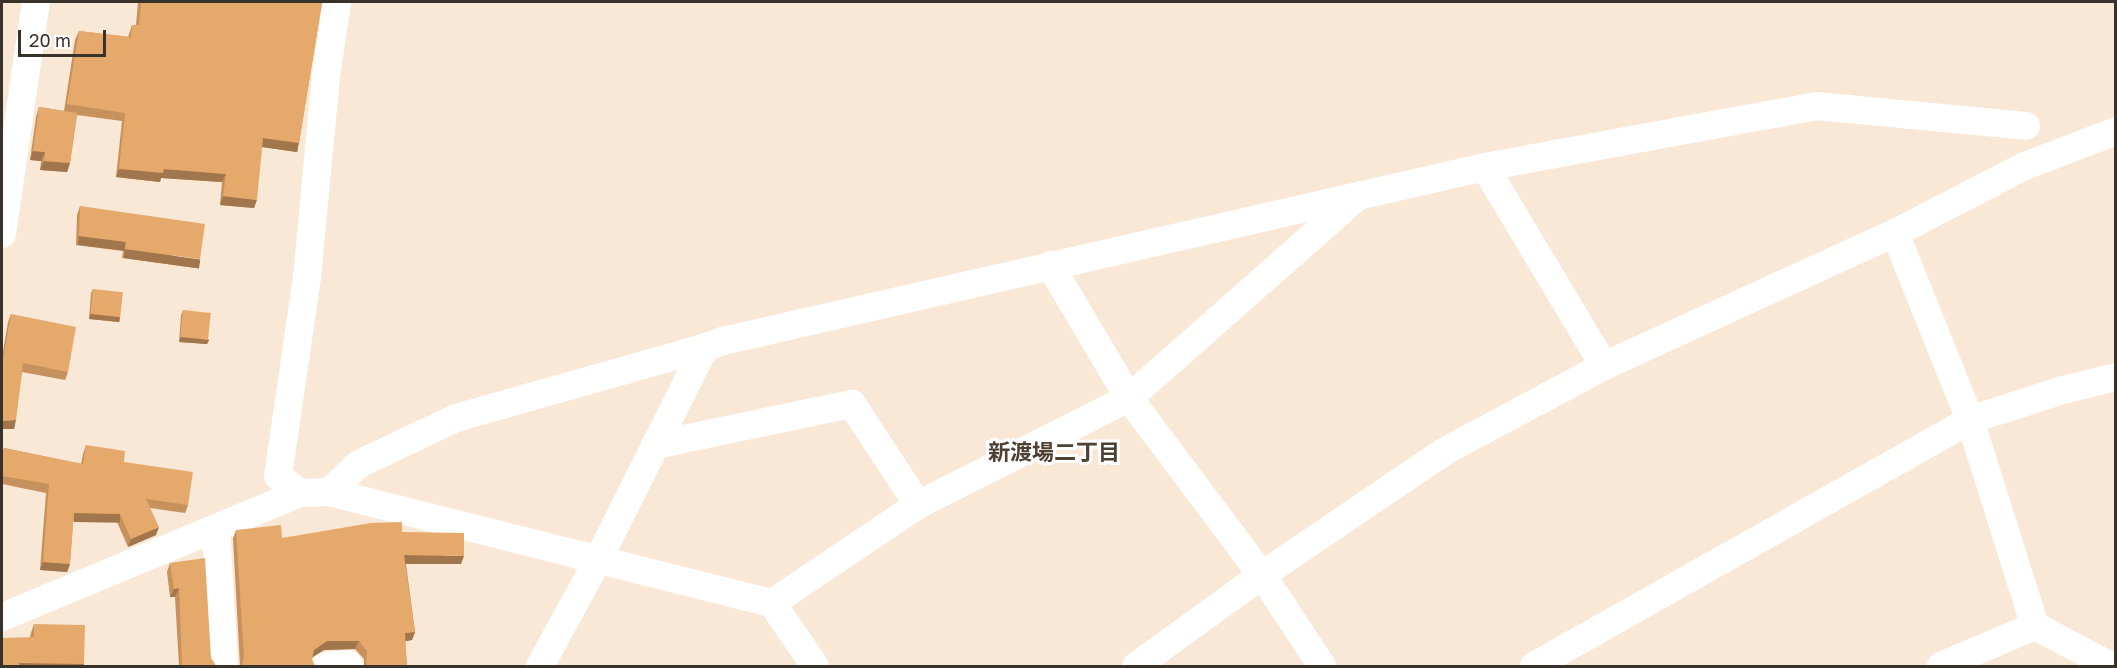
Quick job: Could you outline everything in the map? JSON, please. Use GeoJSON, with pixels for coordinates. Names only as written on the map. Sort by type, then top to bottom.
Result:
{"type":"FeatureCollection","features":[{"type":"Feature","properties":{"kind":"street"},"geometry":{"type":"LineString","coordinates":[[2,234],[36,2]]}},
{"type":"Feature","properties":{"kind":"street"},"geometry":{"type":"LineString","coordinates":[[300,493],[278,476],[307,277],[326,76],[337,2]]}},
{"type":"Feature","properties":{"kind":"street"},"geometry":{"type":"LineString","coordinates":[[329,492],[359,464],[456,418],[707,347],[1050,265],[1485,167],[1816,106],[2026,126]]}},
{"type":"Feature","properties":{"kind":"street"},"geometry":{"type":"LineString","coordinates":[[1136,666],[1262,575],[1445,451],[1604,366],[1895,233],[2025,166],[2115,131]]}},
{"type":"Feature","properties":{"kind":"street"},"geometry":{"type":"LineString","coordinates":[[1485,167],[1604,366]]}},
{"type":"Feature","properties":{"kind":"street"},"geometry":{"type":"LineString","coordinates":[[772,603],[918,505],[1129,398],[1359,195]]}},
{"type":"Feature","properties":{"kind":"street"},"geometry":{"type":"LineString","coordinates":[[1895,233],[1970,420],[2034,626],[2111,666]]}},
{"type":"Feature","properties":{"kind":"street"},"geometry":{"type":"LineString","coordinates":[[1050,265],[1129,398],[1262,575],[1322,666]]}},
{"type":"Feature","properties":{"kind":"street"},"geometry":{"type":"LineString","coordinates":[[540,666],[598,560],[699,358],[707,347]]}},
{"type":"Feature","properties":{"kind":"street"},"geometry":{"type":"LineString","coordinates":[[1545,664],[1970,420],[2115,376]]}},
{"type":"Feature","properties":{"kind":"street"},"geometry":{"type":"LineString","coordinates":[[655,445],[852,404],[918,505]]}},
{"type":"Feature","properties":{"kind":"street"},"geometry":{"type":"LineString","coordinates":[[2,617],[216,530],[300,493],[329,492],[772,603],[815,666]]}},
{"type":"Feature","properties":{"kind":"street"},"geometry":{"type":"LineString","coordinates":[[216,530],[224,666]]}},
{"type":"Feature","properties":{"kind":"street"},"geometry":{"type":"LineString","coordinates":[[1941,666],[2034,626]]}},
{"type":"Feature","properties":{"kind":"street"},"geometry":{"type":"LineString","coordinates":[[326,666],[348,664],[349,666]]}},
{"type":"Feature","properties":{"kind":"building"},"geometry":{"type":"Polygon","coordinates":[[[141,2],[322,2],[299,143],[263,138],[257,200],[223,196],[226,174],[164,169],[163,173],[119,169],[125,113],[67,104],[79,31],[131,37],[132,25],[139,25],[141,2]]]}},
{"type":"Feature","properties":{"kind":"building"},"geometry":{"type":"Polygon","coordinates":[[[39,107],[77,113],[70,163],[44,161],[45,152],[33,151],[39,107]]]}},
{"type":"Feature","properties":{"kind":"building"},"geometry":{"type":"Polygon","coordinates":[[[80,206],[205,224],[200,259],[125,249],[126,242],[79,236],[80,206]]]}},
{"type":"Feature","properties":{"kind":"building"},"geometry":{"type":"Polygon","coordinates":[[[93,289],[123,292],[120,317],[90,314],[93,289]]]}},
{"type":"Feature","properties":{"kind":"building"},"geometry":{"type":"Polygon","coordinates":[[[183,310],[211,313],[208,340],[180,337],[183,310]]]}},
{"type":"Feature","properties":{"kind":"building"},"geometry":{"type":"Polygon","coordinates":[[[11,314],[76,327],[68,372],[23,363],[16,420],[2,421],[2,365],[11,314]]]}},
{"type":"Feature","properties":{"kind":"building"},"geometry":{"type":"Polygon","coordinates":[[[86,445],[125,451],[124,462],[193,472],[188,505],[146,499],[159,527],[131,539],[120,514],[74,513],[70,564],[43,562],[49,484],[2,476],[4,448],[83,464],[86,445]]]}},
{"type":"Feature","properties":{"kind":"building"},"geometry":{"type":"Polygon","coordinates":[[[402,522],[402,532],[464,533],[464,556],[404,555],[415,632],[405,633],[407,666],[366,666],[367,651],[359,641],[327,641],[314,650],[312,659],[315,666],[240,666],[244,657],[236,530],[281,525],[282,538],[371,523],[402,522]]]}},
{"type":"Feature","properties":{"kind":"building"},"geometry":{"type":"Polygon","coordinates":[[[205,558],[211,658],[216,666],[182,666],[179,588],[174,589],[170,563],[205,558]]]}},
{"type":"Feature","properties":{"kind":"building"},"geometry":{"type":"Polygon","coordinates":[[[34,624],[85,625],[84,664],[19,663],[20,666],[2,666],[2,638],[34,637],[34,624]]]}},
{"type":"Feature","properties":{"kind":"district","name":"新渡場二丁目"},"geometry":{"type":"Point","coordinates":[1054,452]}}]}
